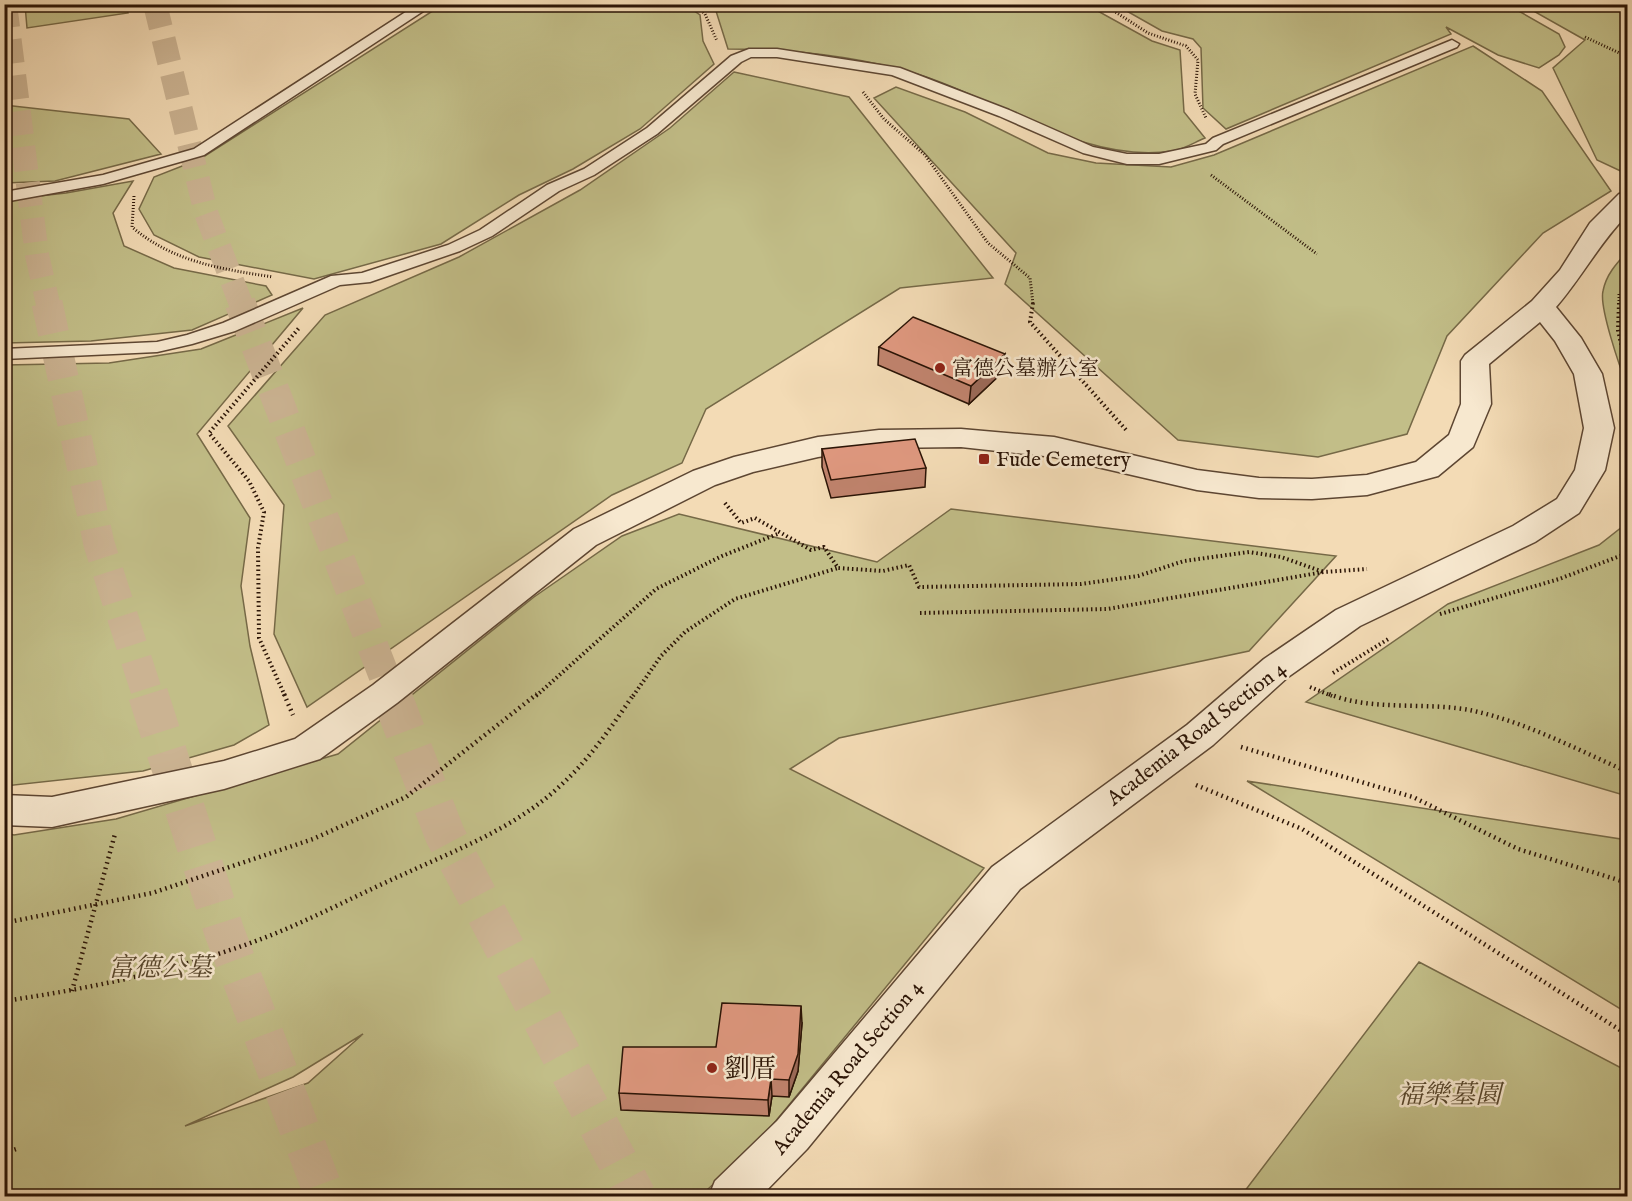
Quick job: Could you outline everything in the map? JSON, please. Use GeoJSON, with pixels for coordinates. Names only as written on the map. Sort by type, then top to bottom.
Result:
{"type":"FeatureCollection","features":[{"type":"Feature","properties":{"kind":"street"},"geometry":{"type":"LineString","coordinates":[[4,810],[52,812],[224,775],[307,749],[385,694],[585,537],[704,478],[744,464],[818,447],[879,439],[961,438],[1054,447],[1162,470],[1197,480],[1249,486],[1312,489],[1367,485],[1427,469],[1462,440],[1476,404],[1475,361],[1542,307],[1570,274],[1599,228],[1628,199]]}},
{"type":"Feature","properties":{"kind":"street","name":"Academia Road Section 4"},"geometry":{"type":"LineString","coordinates":[[730,1197],[792,1135],[1006,878],[1200,735],[1276,668],[1348,618],[1524,534],[1568,506],[1590,470],[1599,428],[1588,374],[1567,338],[1542,307]]}},
{"type":"Feature","properties":{"kind":"lane"},"geometry":{"type":"LineString","coordinates":[[4,197],[59,189],[137,171],[199,152],[428,4]]}},
{"type":"Feature","properties":{"kind":"lane"},"geometry":{"type":"LineString","coordinates":[[4,354],[157,347],[229,327],[337,280],[364,278],[454,248],[486,233],[553,188],[589,171],[652,131],[684,106],[736,59],[749,53],[777,53],[895,72],[1004,113],[1088,150],[1127,159],[1159,159],[1214,144],[1452,44]]}},
{"type":"Feature","properties":{"kind":"path"},"geometry":{"type":"LineString","coordinates":[[694,4],[705,14],[718,44],[736,59]]}},
{"type":"Feature","properties":{"kind":"path"},"geometry":{"type":"LineString","coordinates":[[1103,4],[1148,33],[1186,46],[1198,60],[1195,94],[1219,154],[1195,163],[1317,254]]}},
{"type":"Feature","properties":{"kind":"path"},"geometry":{"type":"LineString","coordinates":[[1585,37],[1628,57]]}},
{"type":"Feature","properties":{"kind":"path"},"geometry":{"type":"LineString","coordinates":[[857,84],[884,119],[925,155],[988,243],[1030,278],[1034,299],[1030,322],[1162,470]]}},
{"type":"Feature","properties":{"kind":"path"},"geometry":{"type":"LineString","coordinates":[[137,171],[131,215],[132,227],[142,237],[167,252],[202,265],[323,286]]}},
{"type":"Feature","properties":{"kind":"path"},"geometry":{"type":"LineString","coordinates":[[1628,292],[1619,294],[1618,330],[1628,376]]}},
{"type":"Feature","properties":{"kind":"path"},"geometry":{"type":"LineString","coordinates":[[300,327],[209,433],[249,481],[264,512],[258,548],[259,638],[307,749]]}},
{"type":"Feature","properties":{"kind":"path"},"geometry":{"type":"LineString","coordinates":[[704,478],[741,523],[755,518],[811,550],[824,547],[838,568]]}},
{"type":"Feature","properties":{"kind":"path"},"geometry":{"type":"LineString","coordinates":[[4,923],[152,893],[313,839],[406,797],[522,708],[656,589],[722,556],[780,532]]}},
{"type":"Feature","properties":{"kind":"path"},"geometry":{"type":"LineString","coordinates":[[4,1000],[72,991],[150,974],[268,936],[476,842],[522,816],[560,786],[605,735],[661,656],[685,632],[735,599],[838,568],[883,571],[909,565],[919,587],[1080,584],[1138,576],[1184,561],[1249,552],[1281,558],[1323,572]]}},
{"type":"Feature","properties":{"kind":"path"},"geometry":{"type":"LineString","coordinates":[[1433,616],[1490,597],[1590,570],[1628,553]]}},
{"type":"Feature","properties":{"kind":"path"},"geometry":{"type":"LineString","coordinates":[[920,612],[1107,609],[1323,572],[1363,570],[1373,567]]}},
{"type":"Feature","properties":{"kind":"path"},"geometry":{"type":"LineString","coordinates":[[1329,675],[1393,636]]}},
{"type":"Feature","properties":{"kind":"path"},"geometry":{"type":"LineString","coordinates":[[1311,681],[1301,684],[1335,697],[1377,704],[1473,711],[1520,725],[1628,772]]}},
{"type":"Feature","properties":{"kind":"path"},"geometry":{"type":"LineString","coordinates":[[1200,735],[1413,797],[1518,849],[1628,883]]}},
{"type":"Feature","properties":{"kind":"path"},"geometry":{"type":"LineString","coordinates":[[1165,761],[1199,787],[1302,829],[1628,1035]]}},
{"type":"Feature","properties":{"kind":"path"},"geometry":{"type":"LineString","coordinates":[[72,991],[117,825]]}},
{"type":"Feature","properties":{"kind":"path"},"geometry":{"type":"LineString","coordinates":[[4,1153],[16,1149]]}},
{"type":"Feature","properties":{"kind":"green space"},"geometry":{"type":"Polygon","coordinates":[[[684,4],[700,15],[703,41],[714,64],[640,129],[573,169],[519,195],[441,244],[314,279],[199,257],[154,235],[139,209],[154,177],[200,159],[442,5],[684,4]]]}},
{"type":"Feature","properties":{"kind":"green space"},"geometry":{"type":"Polygon","coordinates":[[[25,5],[126,5],[128,13],[27,28],[25,5]]]}},
{"type":"Feature","properties":{"kind":"green space"},"geometry":{"type":"Polygon","coordinates":[[[704,5],[1087,5],[1152,41],[1180,50],[1184,112],[1205,138],[1185,148],[1172,151],[1139,152],[1106,148],[1042,127],[948,85],[917,74],[847,58],[776,50],[728,49],[716,11],[704,5]]]}},
{"type":"Feature","properties":{"kind":"green space"},"geometry":{"type":"Polygon","coordinates":[[[1116,5],[1508,5],[1559,34],[1565,47],[1559,55],[1539,68],[1498,55],[1446,27],[1451,34],[1226,129],[1203,108],[1201,48],[1193,39],[1162,31],[1116,5]]]}},
{"type":"Feature","properties":{"kind":"green space"},"geometry":{"type":"Polygon","coordinates":[[[1523,5],[1627,5],[1627,174],[1597,160],[1553,68],[1585,40],[1523,5]]]}},
{"type":"Feature","properties":{"kind":"green space"},"geometry":{"type":"Polygon","coordinates":[[[1473,46],[1542,91],[1611,191],[1543,233],[1447,336],[1407,434],[1318,457],[1178,440],[1005,284],[1016,253],[874,98],[896,87],[965,112],[1048,153],[1096,163],[1171,167],[1214,155],[1473,46]]]}},
{"type":"Feature","properties":{"kind":"green space"},"geometry":{"type":"Polygon","coordinates":[[[734,72],[849,97],[993,278],[900,288],[706,409],[682,463],[612,495],[307,707],[274,634],[284,505],[228,426],[325,315],[459,257],[580,190],[670,128],[734,72]]]}},
{"type":"Feature","properties":{"kind":"green space"},"geometry":{"type":"Polygon","coordinates":[[[4,105],[129,119],[161,154],[55,181],[5,183],[4,105]]]}},
{"type":"Feature","properties":{"kind":"green space"},"geometry":{"type":"Polygon","coordinates":[[[133,181],[113,213],[124,246],[174,268],[266,286],[272,295],[192,330],[91,341],[5,343],[4,200],[66,193],[133,181]]]}},
{"type":"Feature","properties":{"kind":"green space"},"geometry":{"type":"Polygon","coordinates":[[[1627,252],[1627,385],[1611,338],[1604,310],[1603,291],[1615,265],[1627,252]]]}},
{"type":"Feature","properties":{"kind":"green space"},"geometry":{"type":"Polygon","coordinates":[[[303,308],[197,434],[250,518],[241,586],[250,646],[269,725],[234,745],[143,771],[5,786],[5,365],[109,363],[201,349],[303,308]]]}},
{"type":"Feature","properties":{"kind":"green space","name":"富德公墓"},"geometry":{"type":"Polygon","coordinates":[[[951,509],[1336,556],[1249,651],[839,738],[790,769],[984,868],[751,1151],[700,1196],[5,1196],[5,833],[14,835],[116,819],[338,754],[534,597],[622,536],[679,514],[877,562],[951,509]],[[363,1034],[293,1077],[185,1126],[308,1083],[363,1034]]]}},
{"type":"Feature","properties":{"kind":"green space"},"geometry":{"type":"Polygon","coordinates":[[[1627,523],[1627,796],[1306,702],[1448,604],[1599,545],[1627,523]]]}},
{"type":"Feature","properties":{"kind":"green space"},"geometry":{"type":"Polygon","coordinates":[[[1247,781],[1627,840],[1627,1013],[1247,781]]]}},
{"type":"Feature","properties":{"kind":"green space","name":"福樂墓園"},"geometry":{"type":"Polygon","coordinates":[[[1419,962],[1627,1071],[1627,1196],[1241,1196],[1419,962]]]}},
{"type":"Feature","properties":{"kind":"building"},"geometry":{"type":"Polygon","coordinates":[[[913,317],[1005,354],[971,386],[879,347],[913,317]]]}},
{"type":"Feature","properties":{"kind":"building"},"geometry":{"type":"Polygon","coordinates":[[[915,439],[926,468],[831,480],[822,449],[915,439]]]}},
{"type":"Feature","properties":{"kind":"building","name":"劉厝"},"geometry":{"type":"Polygon","coordinates":[[[722,1003],[801,1006],[798,1054],[789,1080],[771,1079],[768,1100],[619,1093],[623,1047],[716,1047],[722,1003]]]}},
{"type":"Feature","properties":{"kind":"tunnel"},"geometry":{"type":"LineString","coordinates":[[5,4],[37,255],[48,304]]}},
{"type":"Feature","properties":{"kind":"tunnel"},"geometry":{"type":"LineString","coordinates":[[155,4],[206,213],[241,304]]}},
{"type":"Feature","properties":{"kind":"tunnel"},"geometry":{"type":"LineString","coordinates":[[47,303],[99,544],[148,696]]}},
{"type":"Feature","properties":{"kind":"tunnel"},"geometry":{"type":"LineString","coordinates":[[240,303],[392,696]]}},
{"type":"Feature","properties":{"kind":"tunnel"},"geometry":{"type":"LineString","coordinates":[[148,694],[224,931],[325,1196]]}},
{"type":"Feature","properties":{"kind":"tunnel"},"geometry":{"type":"LineString","coordinates":[[391,694],[445,835],[636,1196]]}},
{"type":"Feature","properties":{"kind":"place","name":"富德公墓辦公室"},"geometry":{"type":"Point","coordinates":[940,368]}},
{"type":"Feature","properties":{"kind":"place","name":"Fude Cemetery"},"geometry":{"type":"Point","coordinates":[984,459]}},
{"type":"Feature","properties":{"kind":"place","name":"劉厝"},"geometry":{"type":"Point","coordinates":[712,1068]}}]}
